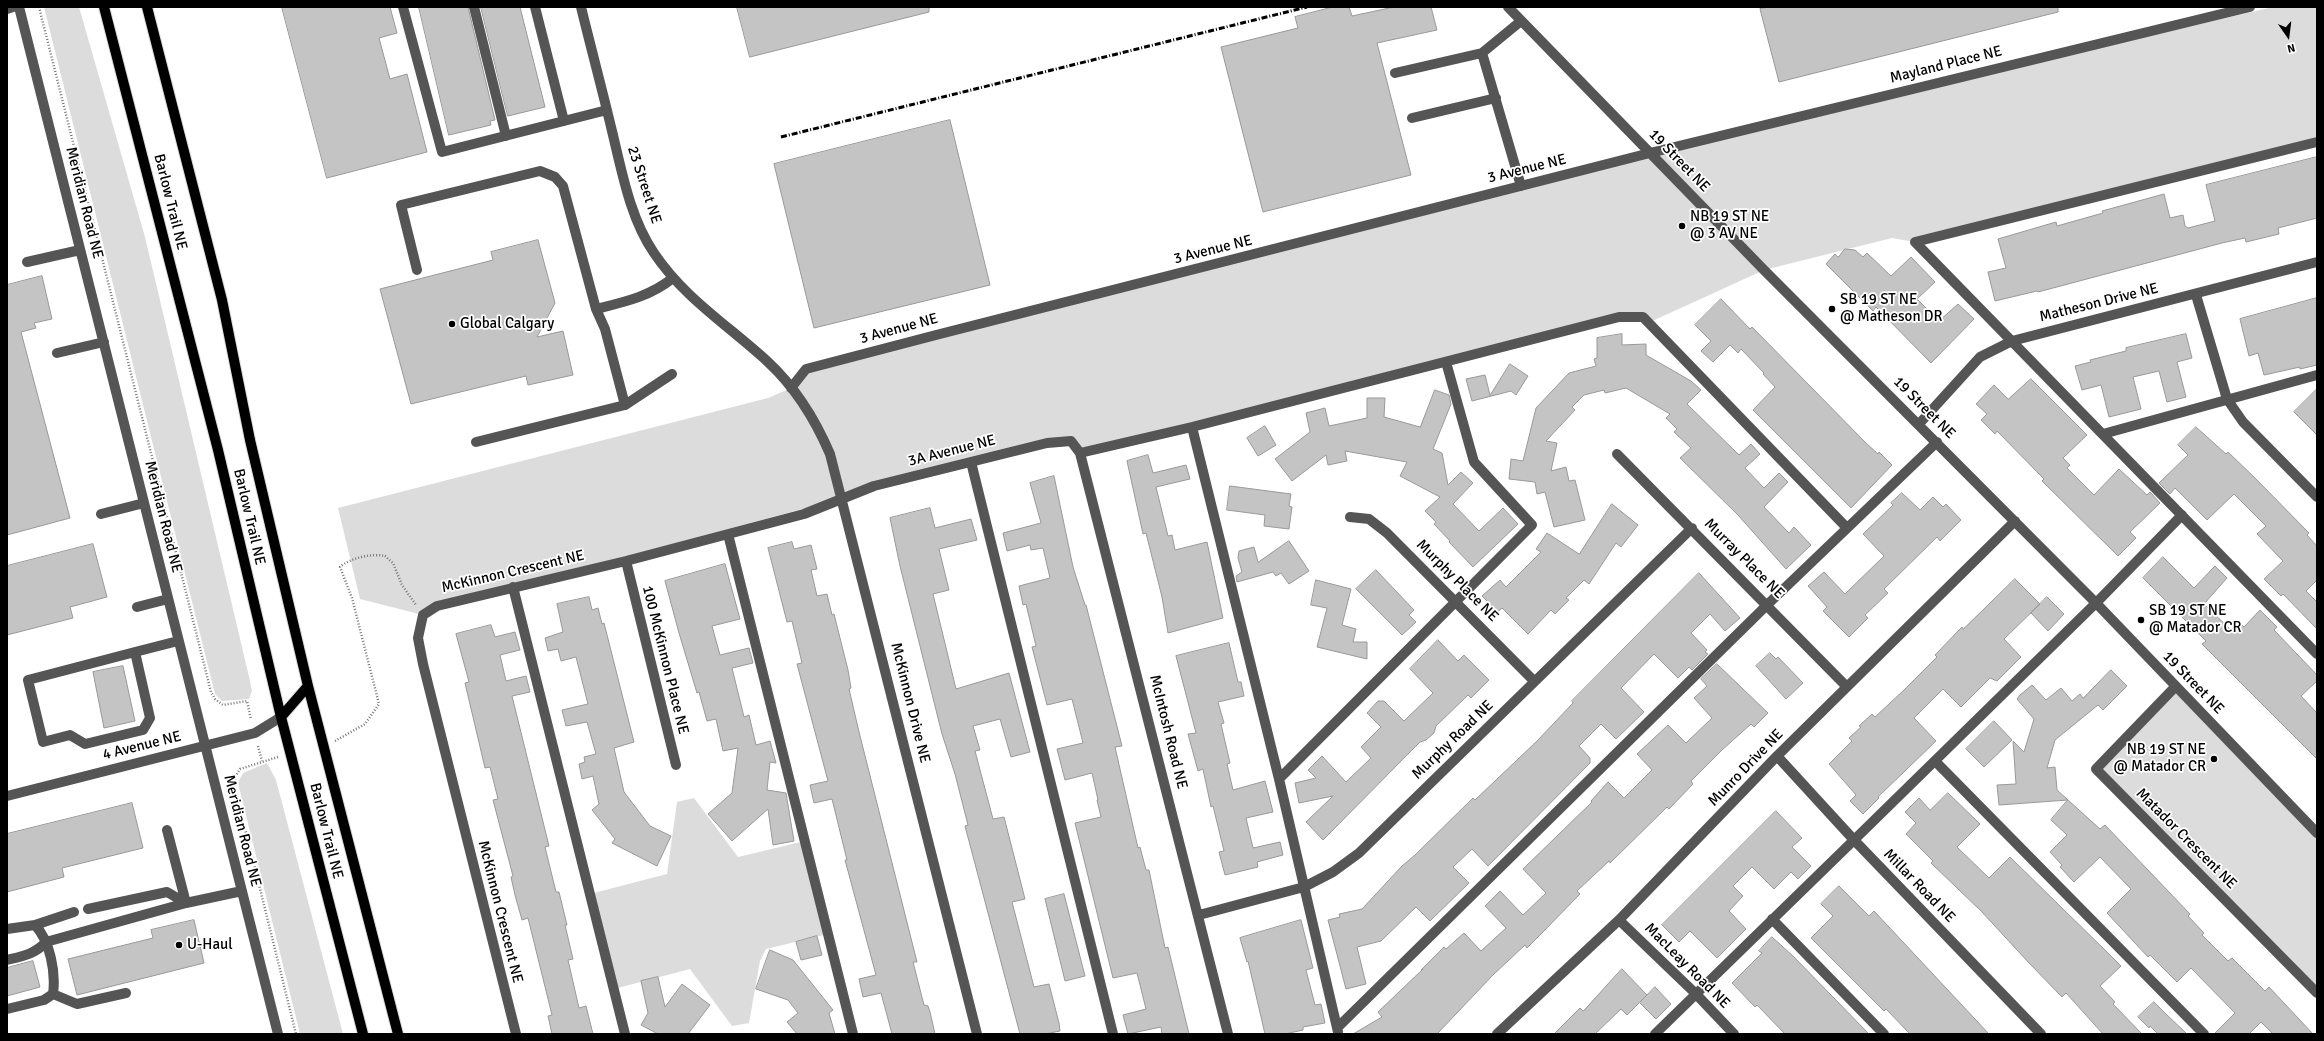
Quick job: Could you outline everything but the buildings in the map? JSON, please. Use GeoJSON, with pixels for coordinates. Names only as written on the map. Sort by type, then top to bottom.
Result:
{"type":"FeatureCollection","features":[{"type":"Feature","properties":{"kind":"main road","name":"Barlow Trail NE"},"geometry":{"type":"LineString","coordinates":[[104,7],[218,450],[281,716],[363,1034]]}},
{"type":"Feature","properties":{"kind":"main road","name":"Barlow Trail NE"},"geometry":{"type":"LineString","coordinates":[[147,7],[222,300],[250,440],[308,686],[398,1034]]}},
{"type":"Feature","properties":{"kind":"main road"},"geometry":{"type":"LineString","coordinates":[[281,716],[308,686]]}},
{"type":"Feature","properties":{"kind":"street"},"geometry":{"type":"LineString","coordinates":[[7,8],[13,7]]}},
{"type":"Feature","properties":{"kind":"street","name":"Meridian Road NE"},"geometry":{"type":"LineString","coordinates":[[20,7],[178,641],[278,1034]]}},
{"type":"Feature","properties":{"kind":"street"},"geometry":{"type":"LineString","coordinates":[[403,7],[442,152],[607,110]]}},
{"type":"Feature","properties":{"kind":"street"},"geometry":{"type":"LineString","coordinates":[[474,7],[506,136]]}},
{"type":"Feature","properties":{"kind":"street"},"geometry":{"type":"LineString","coordinates":[[535,7],[564,121]]}},
{"type":"Feature","properties":{"kind":"street","name":"23 Street NE"},"geometry":{"type":"LineString","coordinates":[[581,7],[625,183],[639,225],[653,252],[673,278],[695,301],[769,362],[792,388]]}},
{"type":"Feature","properties":{"kind":"street","name":"19 Street NE"},"geometry":{"type":"LineString","coordinates":[[1508,7],[1764,270],[2096,603],[2175,687],[2317,833]]}},
{"type":"Feature","properties":{"kind":"street","name":"Mayland Place NE"},"geometry":{"type":"LineString","coordinates":[[1650,153],[2250,7]]}},
{"type":"Feature","properties":{"kind":"street"},"geometry":{"type":"LineString","coordinates":[[1395,73],[1482,52],[1521,20]]}},
{"type":"Feature","properties":{"kind":"street"},"geometry":{"type":"LineString","coordinates":[[1482,52],[1521,186]]}},
{"type":"Feature","properties":{"kind":"street"},"geometry":{"type":"LineString","coordinates":[[1412,118],[1496,98]]}},
{"type":"Feature","properties":{"kind":"street"},"geometry":{"type":"LineString","coordinates":[[2317,142],[1915,242],[2317,654]]}},
{"type":"Feature","properties":{"kind":"street","name":"3 Avenue NE"},"geometry":{"type":"LineString","coordinates":[[792,388],[806,369],[1650,153]]}},
{"type":"Feature","properties":{"kind":"street"},"geometry":{"type":"LineString","coordinates":[[417,270],[401,205],[540,171],[555,177],[563,186],[596,309],[605,329],[625,405]]}},
{"type":"Feature","properties":{"kind":"street"},"geometry":{"type":"LineString","coordinates":[[27,262],[80,250]]}},
{"type":"Feature","properties":{"kind":"street","name":"Matheson Drive NE"},"geometry":{"type":"LineString","coordinates":[[1919,424],[1980,357],[2012,341],[2196,295],[2317,262]]}},
{"type":"Feature","properties":{"kind":"street"},"geometry":{"type":"LineString","coordinates":[[596,309],[633,300],[657,291],[673,278]]}},
{"type":"Feature","properties":{"kind":"street"},"geometry":{"type":"LineString","coordinates":[[2196,295],[2227,399],[2243,422],[2317,497]]}},
{"type":"Feature","properties":{"kind":"street"},"geometry":{"type":"LineString","coordinates":[[1080,453],[1192,427],[1619,317],[1643,317],[1847,528]]}},
{"type":"Feature","properties":{"kind":"street"},"geometry":{"type":"LineString","coordinates":[[56,353],[104,342]]}},
{"type":"Feature","properties":{"kind":"street"},"geometry":{"type":"LineString","coordinates":[[1279,779],[1457,602],[1532,525],[1474,462],[1446,362]]}},
{"type":"Feature","properties":{"kind":"street"},"geometry":{"type":"LineString","coordinates":[[476,442],[625,405],[672,374]]}},
{"type":"Feature","properties":{"kind":"street"},"geometry":{"type":"LineString","coordinates":[[2103,434],[2317,375]]}},
{"type":"Feature","properties":{"kind":"street","name":"McKinnon Drive NE"},"geometry":{"type":"LineString","coordinates":[[792,388],[809,410],[830,454],[843,500],[977,1034]]}},
{"type":"Feature","properties":{"kind":"street"},"geometry":{"type":"LineString","coordinates":[[1192,427],[1279,779],[1338,1031]]}},
{"type":"Feature","properties":{"kind":"street","name":"3A Avenue NE"},"geometry":{"type":"LineString","coordinates":[[843,500],[874,486],[1047,443],[1071,441]]}},
{"type":"Feature","properties":{"kind":"street","name":"McIntosh Road NE"},"geometry":{"type":"LineString","coordinates":[[1071,441],[1080,453],[1199,915],[1228,1034]]}},
{"type":"Feature","properties":{"kind":"street"},"geometry":{"type":"LineString","coordinates":[[1338,1031],[1768,604],[1937,442]]}},
{"type":"Feature","properties":{"kind":"street","name":"Murray Place NE"},"geometry":{"type":"LineString","coordinates":[[1617,454],[1768,604],[1847,687]]}},
{"type":"Feature","properties":{"kind":"street"},"geometry":{"type":"LineString","coordinates":[[971,462],[1113,1034]]}},
{"type":"Feature","properties":{"kind":"street","name":"McKinnon Crescent NE"},"geometry":{"type":"LineString","coordinates":[[516,1034],[423,664],[418,638],[423,615],[436,606],[626,561],[804,514],[843,500]]}},
{"type":"Feature","properties":{"kind":"street"},"geometry":{"type":"LineString","coordinates":[[101,514],[144,503]]}},
{"type":"Feature","properties":{"kind":"street"},"geometry":{"type":"LineString","coordinates":[[1655,1034],[1695,993],[1935,762],[2096,603],[2182,515]]}},
{"type":"Feature","properties":{"kind":"street","name":"Murphy Place NE"},"geometry":{"type":"LineString","coordinates":[[1350,517],[1369,519],[1387,533],[1534,681]]}},
{"type":"Feature","properties":{"kind":"street","name":"Munro Drive NE"},"geometry":{"type":"LineString","coordinates":[[1497,1034],[1618,920],[1777,756],[2015,522]]}},
{"type":"Feature","properties":{"kind":"street","name":"Murphy Road NE"},"geometry":{"type":"LineString","coordinates":[[1199,915],[1304,887],[1333,872],[1359,853],[1692,528]]}},
{"type":"Feature","properties":{"kind":"street"},"geometry":{"type":"LineString","coordinates":[[728,534],[853,1034]]}},
{"type":"Feature","properties":{"kind":"street","name":"100 McKinnon Place NE"},"geometry":{"type":"LineString","coordinates":[[626,561],[676,765]]}},
{"type":"Feature","properties":{"kind":"street"},"geometry":{"type":"LineString","coordinates":[[513,587],[625,1034]]}},
{"type":"Feature","properties":{"kind":"street"},"geometry":{"type":"LineString","coordinates":[[137,607],[168,599]]}},
{"type":"Feature","properties":{"kind":"street"},"geometry":{"type":"LineString","coordinates":[[135,652],[150,718],[143,730],[85,744],[70,735],[43,742],[28,680],[135,652],[178,641]]}},
{"type":"Feature","properties":{"kind":"street","name":"Matador Crescent NE"},"geometry":{"type":"LineString","coordinates":[[2175,687],[2096,769],[2317,993]]}},
{"type":"Feature","properties":{"kind":"street","name":"4 Avenue NE"},"geometry":{"type":"LineString","coordinates":[[7,796],[255,732],[281,716]]}},
{"type":"Feature","properties":{"kind":"street","name":"Millar Road NE"},"geometry":{"type":"LineString","coordinates":[[1777,756],[1854,840],[2041,1034]]}},
{"type":"Feature","properties":{"kind":"street"},"geometry":{"type":"LineString","coordinates":[[1935,762],[2204,1034]]}},
{"type":"Feature","properties":{"kind":"street"},"geometry":{"type":"LineString","coordinates":[[167,830],[186,903]]}},
{"type":"Feature","properties":{"kind":"street"},"geometry":{"type":"LineString","coordinates":[[7,960],[30,954],[38,950],[46,942],[186,903],[242,891]]}},
{"type":"Feature","properties":{"kind":"street"},"geometry":{"type":"LineString","coordinates":[[88,909],[167,892],[186,903]]}},
{"type":"Feature","properties":{"kind":"street"},"geometry":{"type":"LineString","coordinates":[[7,929],[35,925],[74,912]]}},
{"type":"Feature","properties":{"kind":"street"},"geometry":{"type":"LineString","coordinates":[[1772,919],[1884,1034]]}},
{"type":"Feature","properties":{"kind":"street","name":"MacLeay Road NE"},"geometry":{"type":"LineString","coordinates":[[1618,920],[1695,993],[1734,1034]]}},
{"type":"Feature","properties":{"kind":"street"},"geometry":{"type":"LineString","coordinates":[[7,1009],[44,1000],[53,994],[55,980],[46,942],[35,925]]}},
{"type":"Feature","properties":{"kind":"street"},"geometry":{"type":"LineString","coordinates":[[53,994],[76,1004],[126,993]]}},
{"type":"Feature","properties":{"kind":"path"},"geometry":{"type":"LineString","coordinates":[[39,7],[211,692],[215,699],[223,705],[247,701],[262,761]]}},
{"type":"Feature","properties":{"kind":"path"},"geometry":{"type":"LineString","coordinates":[[324,746],[350,734],[365,724],[379,704],[352,598],[340,567],[344,563],[378,554],[385,556],[393,563],[402,585],[423,615]]}},
{"type":"Feature","properties":{"kind":"path"},"geometry":{"type":"LineString","coordinates":[[291,754],[262,761],[240,769],[235,777],[235,788],[296,1034]]}},
{"type":"Feature","properties":{"kind":"shaded area"},"geometry":{"type":"Polygon","coordinates":[[[44,7],[79,7],[145,237],[250,681],[252,691],[249,699],[222,701],[215,694],[44,7]]]}},
{"type":"Feature","properties":{"kind":"shaded area"},"geometry":{"type":"Polygon","coordinates":[[[2273,7],[2317,7],[2317,142],[1915,242],[1892,238],[1764,270],[1648,323],[1619,317],[1080,453],[1071,441],[1047,443],[513,587],[423,615],[360,599],[338,508],[768,398],[791,388],[806,369],[1650,153],[2273,7]]]}},
{"type":"Feature","properties":{"kind":"shaded area"},"geometry":{"type":"Polygon","coordinates":[[[2175,687],[2317,833],[2317,993],[2096,769],[2175,687]]]}},
{"type":"Feature","properties":{"kind":"shaded area"},"geometry":{"type":"Polygon","coordinates":[[[267,763],[276,780],[343,1034],[300,1034],[238,783],[243,773],[267,763]]]}},
{"type":"Feature","properties":{"kind":"shaded area"},"geometry":{"type":"Polygon","coordinates":[[[694,798],[738,857],[805,841],[828,934],[766,949],[760,961],[749,1023],[732,1026],[690,969],[614,989],[590,894],[667,874],[677,802],[694,798]]]}},
{"type":"Feature","properties":{"kind":"railway"},"geometry":{"type":"LineString","coordinates":[[781,137],[1307,7]]}},
{"type":"Feature","properties":{"kind":"place","name":"NB 19 ST NE @ 3 AV NE"},"geometry":{"type":"Point","coordinates":[1682,226]}},
{"type":"Feature","properties":{"kind":"place","name":"SB 19 ST NE @ Matheson DR"},"geometry":{"type":"Point","coordinates":[1832,309]}},
{"type":"Feature","properties":{"kind":"place","name":"Global Calgary"},"geometry":{"type":"Point","coordinates":[452,324]}},
{"type":"Feature","properties":{"kind":"place","name":"SB 19 ST NE @ Matador CR"},"geometry":{"type":"Point","coordinates":[2141,620]}},
{"type":"Feature","properties":{"kind":"place","name":"NB 19 ST NE @ Matador CR"},"geometry":{"type":"Point","coordinates":[2214,759]}},
{"type":"Feature","properties":{"kind":"place","name":"U-Haul"},"geometry":{"type":"Point","coordinates":[179,945]}}]}
